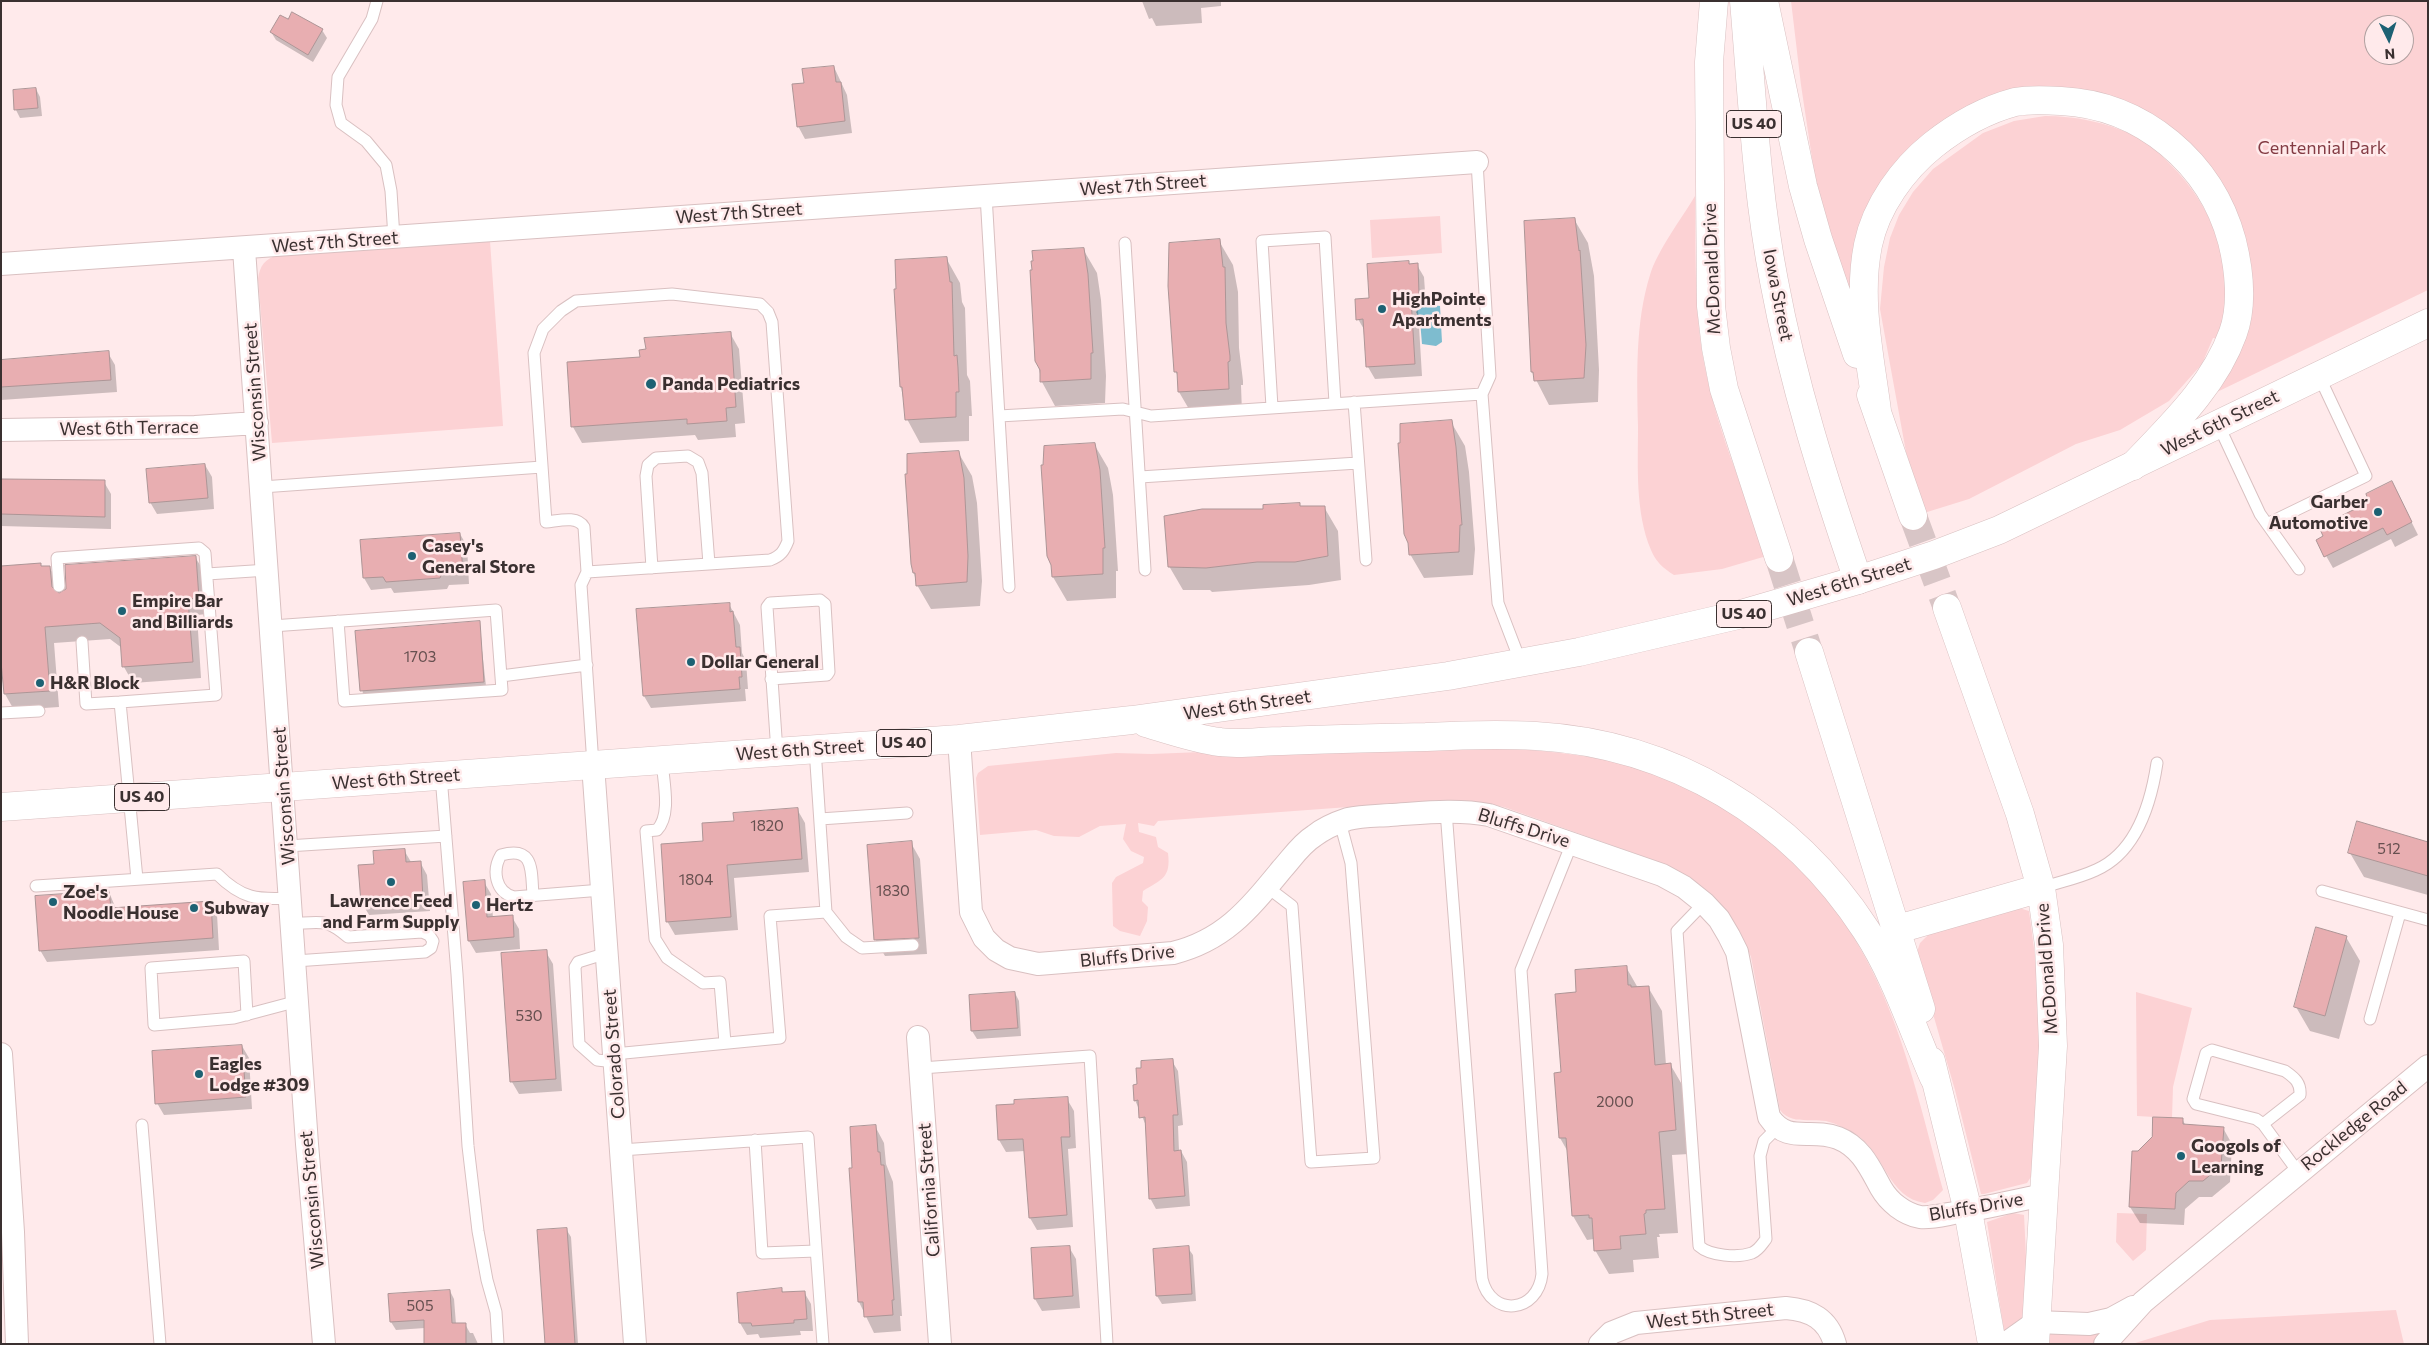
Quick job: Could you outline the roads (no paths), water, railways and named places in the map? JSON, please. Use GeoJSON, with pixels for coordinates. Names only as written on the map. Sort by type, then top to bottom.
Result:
{"type":"FeatureCollection","features":[{"type":"Feature","properties":{"kind":"main road","name":"McDonald Drive"},"geometry":{"type":"LineString","coordinates":[[1714,1],[1709,62],[1710,306],[1724,389],[1779,558]]}},
{"type":"Feature","properties":{"kind":"main road","name":"Iowa Street"},"geometry":{"type":"LineString","coordinates":[[1744,1],[1758,171],[1774,280],[1794,375],[1814,449],[1858,580]]}},
{"type":"Feature","properties":{"kind":"main road"},"geometry":{"type":"LineString","coordinates":[[1764,1],[1803,186],[1818,238],[1913,516]]}},
{"type":"Feature","properties":{"kind":"main road"},"geometry":{"type":"LineString","coordinates":[[1877,411],[1863,306],[1864,275],[1869,243],[1879,213],[1894,186],[1917,158],[1947,134],[1995,108],[2016,102],[2039,99],[2075,102],[2106,108],[2135,120],[2178,150],[2200,174],[2214,196],[2228,225],[2236,256],[2237,310],[2234,332],[2196,398],[2133,466]]}},
{"type":"Feature","properties":{"kind":"main road","name":"West 6th Street"},"geometry":{"type":"LineString","coordinates":[[1,807],[959,739],[1132,720],[1389,685],[1521,663],[1629,642],[1738,615],[1858,580],[1934,555],[1999,530],[2318,374],[2428,323]]}},
{"type":"Feature","properties":{"kind":"main road","name":"McDonald Drive"},"geometry":{"type":"LineString","coordinates":[[1947,608],[2017,805],[2041,888],[2049,944],[2053,1022],[2036,1333]]}},
{"type":"Feature","properties":{"kind":"main road"},"geometry":{"type":"LineString","coordinates":[[1809,652],[1898,929],[1920,1006],[1934,1078],[1968,1211],[1992,1344]]}},
{"type":"Feature","properties":{"kind":"main road"},"geometry":{"type":"LineString","coordinates":[[1132,720],[1221,742],[1471,735],[1538,736],[1602,745],[1650,758],[1702,779],[1748,807],[1770,824],[1798,847],[1833,884],[1867,931],[1890,974],[1934,1078]]}},
{"type":"Feature","properties":{"kind":"main road"},"geometry":{"type":"LineString","coordinates":[[1898,929],[2041,888]]}},
{"type":"Feature","properties":{"kind":"street","name":"West 7th Street"},"geometry":{"type":"LineString","coordinates":[[1,264],[244,249],[1477,162]]}},
{"type":"Feature","properties":{"kind":"street","name":"Wisconsin Street"},"geometry":{"type":"LineString","coordinates":[[244,249],[324,1344]]}},
{"type":"Feature","properties":{"kind":"street","name":"West 6th Terrace"},"geometry":{"type":"LineString","coordinates":[[1,430],[195,427],[257,423]]}},
{"type":"Feature","properties":{"kind":"street","name":"Bluffs Drive"},"geometry":{"type":"LineString","coordinates":[[959,739],[972,912],[984,938],[996,950],[1010,958],[1038,964],[1173,953],[1190,948],[1212,939],[1233,925],[1312,836],[1340,822],[1368,816],[1446,811],[1489,815],[1662,875],[1684,887],[1704,903],[1719,919],[1737,952],[1769,1117],[1777,1128],[1790,1133],[1828,1135],[1851,1145],[1863,1156],[1883,1192],[1893,1204],[1919,1217],[1932,1217],[1968,1211],[2044,1195]]}},
{"type":"Feature","properties":{"kind":"street","name":"Colorado Street"},"geometry":{"type":"LineString","coordinates":[[593,765],[635,1344]]}},
{"type":"Feature","properties":{"kind":"street","name":"California Street"},"geometry":{"type":"LineString","coordinates":[[918,1037],[940,1344]]}},
{"type":"Feature","properties":{"kind":"street"},"geometry":{"type":"LineString","coordinates":[[1,1054],[6,1178],[17,1344]]}},
{"type":"Feature","properties":{"kind":"street","name":"Rockledge Road"},"geometry":{"type":"LineString","coordinates":[[2143,1302],[2428,1066]]}},
{"type":"Feature","properties":{"kind":"street"},"geometry":{"type":"LineString","coordinates":[[2005,1344],[2036,1333],[2111,1319],[2143,1302]]}},
{"type":"Feature","properties":{"kind":"street"},"geometry":{"type":"LineString","coordinates":[[2105,1344],[2143,1302]]}},
{"type":"Feature","properties":{"kind":"street","name":"West 5th Street"},"geometry":{"type":"LineString","coordinates":[[1600,1344],[1611,1333],[1636,1323],[1778,1309],[1802,1310],[1823,1321],[1835,1344]]}},
{"type":"Feature","properties":{"kind":"lane"},"geometry":{"type":"LineString","coordinates":[[377,1],[372,19],[338,77],[336,106],[341,122],[366,141],[386,165],[391,191],[394,238]]}},
{"type":"Feature","properties":{"kind":"lane"},"geometry":{"type":"LineString","coordinates":[[1477,162],[1490,376],[1482,394],[1498,603],[1521,663]]}},
{"type":"Feature","properties":{"kind":"lane"},"geometry":{"type":"LineString","coordinates":[[986,196],[1009,587]]}},
{"type":"Feature","properties":{"kind":"lane"},"geometry":{"type":"LineString","coordinates":[[1272,407],[1262,241],[1325,238],[1335,403]]}},
{"type":"Feature","properties":{"kind":"lane"},"geometry":{"type":"LineString","coordinates":[[1125,243],[1145,570]]}},
{"type":"Feature","properties":{"kind":"lane"},"geometry":{"type":"LineString","coordinates":[[587,572],[770,560],[779,556],[785,550],[788,541],[772,322],[768,312],[760,304],[672,294],[576,301],[561,311],[543,329],[534,353],[546,522],[575,520],[581,522],[584,527],[587,572],[581,585],[593,765]]}},
{"type":"Feature","properties":{"kind":"lane"},"geometry":{"type":"LineString","coordinates":[[2267,524],[2366,476],[2318,374]]}},
{"type":"Feature","properties":{"kind":"lane"},"geometry":{"type":"LineString","coordinates":[[999,416],[1123,410],[1151,416],[1482,394]]}},
{"type":"Feature","properties":{"kind":"lane"},"geometry":{"type":"LineString","coordinates":[[1354,402],[1366,560]]}},
{"type":"Feature","properties":{"kind":"lane"},"geometry":{"type":"LineString","coordinates":[[2218,424],[2260,514],[2299,569]]}},
{"type":"Feature","properties":{"kind":"lane"},"geometry":{"type":"LineString","coordinates":[[652,568],[646,476],[648,465],[656,458],[680,456],[688,456],[698,462],[702,473],[709,564]]}},
{"type":"Feature","properties":{"kind":"lane"},"geometry":{"type":"LineString","coordinates":[[1140,477],[1358,463]]}},
{"type":"Feature","properties":{"kind":"lane"},"geometry":{"type":"LineString","coordinates":[[262,487],[542,467]]}},
{"type":"Feature","properties":{"kind":"lane"},"geometry":{"type":"LineString","coordinates":[[59,586],[57,558],[198,548],[205,553],[216,695],[86,704],[82,642]]}},
{"type":"Feature","properties":{"kind":"lane"},"geometry":{"type":"LineString","coordinates":[[207,574],[268,570]]}},
{"type":"Feature","properties":{"kind":"lane"},"geometry":{"type":"LineString","coordinates":[[771,679],[827,675],[829,672],[825,604],[820,600],[770,604],[767,607],[771,679],[777,752]]}},
{"type":"Feature","properties":{"kind":"lane"},"geometry":{"type":"LineString","coordinates":[[272,626],[338,621],[496,610],[502,690],[344,701],[338,621]]}},
{"type":"Feature","properties":{"kind":"lane"},"geometry":{"type":"LineString","coordinates":[[501,676],[587,664]]}},
{"type":"Feature","properties":{"kind":"lane"},"geometry":{"type":"LineString","coordinates":[[120,702],[137,879]]}},
{"type":"Feature","properties":{"kind":"lane"},"geometry":{"type":"LineString","coordinates":[[1,713],[39,711]]}},
{"type":"Feature","properties":{"kind":"lane"},"geometry":{"type":"LineString","coordinates":[[815,749],[826,912],[846,937],[862,948],[913,945]]}},
{"type":"Feature","properties":{"kind":"lane"},"geometry":{"type":"LineString","coordinates":[[662,760],[665,813],[663,824],[657,830],[646,831],[655,939],[667,958],[703,983],[720,982],[725,1043]]}},
{"type":"Feature","properties":{"kind":"lane"},"geometry":{"type":"LineString","coordinates":[[2041,888],[2097,870],[2118,856],[2134,835],[2145,814],[2153,790],[2157,763]]}},
{"type":"Feature","properties":{"kind":"lane"},"geometry":{"type":"LineString","coordinates":[[441,776],[468,1146],[478,1231],[487,1280],[496,1312],[498,1344]]}},
{"type":"Feature","properties":{"kind":"lane"},"geometry":{"type":"LineString","coordinates":[[1446,811],[1482,1279],[1484,1289],[1490,1298],[1500,1304],[1512,1306],[1524,1303],[1532,1298],[1538,1290],[1542,1274],[1521,970],[1572,843]]}},
{"type":"Feature","properties":{"kind":"lane"},"geometry":{"type":"LineString","coordinates":[[820,819],[907,814]]}},
{"type":"Feature","properties":{"kind":"lane"},"geometry":{"type":"LineString","coordinates":[[1268,887],[1292,906],[1311,1162],[1374,1158],[1351,863],[1340,822]]}},
{"type":"Feature","properties":{"kind":"lane"},"geometry":{"type":"LineString","coordinates":[[287,846],[446,836]]}},
{"type":"Feature","properties":{"kind":"lane"},"geometry":{"type":"LineString","coordinates":[[36,886],[217,874],[231,888],[260,900],[291,898]]}},
{"type":"Feature","properties":{"kind":"lane"},"geometry":{"type":"LineString","coordinates":[[533,895],[602,890]]}},
{"type":"Feature","properties":{"kind":"lane"},"geometry":{"type":"LineString","coordinates":[[2322,891],[2428,920]]}},
{"type":"Feature","properties":{"kind":"lane"},"geometry":{"type":"LineString","coordinates":[[1704,903],[1677,931],[1699,1246],[1706,1252],[1718,1255],[1752,1253],[1760,1247],[1766,1238],[1760,1156],[1764,1141],[1777,1128]]}},
{"type":"Feature","properties":{"kind":"lane"},"geometry":{"type":"LineString","coordinates":[[607,953],[578,962],[575,967],[579,1044],[597,1060],[725,1043],[780,1038],[770,916],[826,912]]}},
{"type":"Feature","properties":{"kind":"lane"},"geometry":{"type":"LineString","coordinates":[[2370,1019],[2400,913]]}},
{"type":"Feature","properties":{"kind":"lane"},"geometry":{"type":"LineString","coordinates":[[292,924],[323,922],[332,924],[348,937],[422,932],[429,935],[433,941],[431,948],[425,952],[295,961]]}},
{"type":"Feature","properties":{"kind":"lane"},"geometry":{"type":"LineString","coordinates":[[247,1015],[244,961],[151,968],[154,1025],[234,1018],[247,1015],[298,1001]]}},
{"type":"Feature","properties":{"kind":"lane"},"geometry":{"type":"LineString","coordinates":[[2263,1124],[2300,1095],[2300,1087],[2295,1078],[2285,1072],[2212,1050],[2206,1052],[2193,1099],[2196,1104],[2256,1119],[2263,1124],[2298,1172]]}},
{"type":"Feature","properties":{"kind":"lane"},"geometry":{"type":"LineString","coordinates":[[921,1068],[1090,1056],[1108,1344]]}},
{"type":"Feature","properties":{"kind":"lane"},"geometry":{"type":"LineString","coordinates":[[142,1126],[160,1344]]}},
{"type":"Feature","properties":{"kind":"lane"},"geometry":{"type":"LineString","coordinates":[[621,1150],[808,1137],[823,1344]]}},
{"type":"Feature","properties":{"kind":"lane"},"geometry":{"type":"LineString","coordinates":[[755,1140],[762,1253],[816,1251]]}},
{"type":"Feature","properties":{"kind":"water"},"geometry":{"type":"Polygon","coordinates":[[[1424,304],[1440,306],[1442,342],[1436,346],[1422,344],[1420,320],[1416,312],[1424,304]]]}},
{"type":"Feature","properties":{"kind":"tunnel"},"geometry":{"type":"LineString","coordinates":[[1913,516],[1947,608]]}},
{"type":"Feature","properties":{"kind":"tunnel"},"geometry":{"type":"LineString","coordinates":[[1779,558],[1809,652]]}},
{"type":"Feature","properties":{"kind":"place","name":"HighPointe Apartments"},"geometry":{"type":"Point","coordinates":[1382,309]}},
{"type":"Feature","properties":{"kind":"place","name":"Panda Pediatrics"},"geometry":{"type":"Point","coordinates":[651,384]}},
{"type":"Feature","properties":{"kind":"place","name":"Garber Automotive"},"geometry":{"type":"Point","coordinates":[2378,512]}},
{"type":"Feature","properties":{"kind":"place","name":"Casey's General Store"},"geometry":{"type":"Point","coordinates":[412,556]}},
{"type":"Feature","properties":{"kind":"place","name":"Empire Bar and Billiards"},"geometry":{"type":"Point","coordinates":[122,611]}},
{"type":"Feature","properties":{"kind":"place","name":"Dollar General"},"geometry":{"type":"Point","coordinates":[691,662]}},
{"type":"Feature","properties":{"kind":"place","name":"H&R Block"},"geometry":{"type":"Point","coordinates":[40,683]}},
{"type":"Feature","properties":{"kind":"place","name":"Lawrence Feed and Farm Supply"},"geometry":{"type":"Point","coordinates":[391,882]}},
{"type":"Feature","properties":{"kind":"place","name":"Zoe's Noodle House"},"geometry":{"type":"Point","coordinates":[53,902]}},
{"type":"Feature","properties":{"kind":"place","name":"Hertz"},"geometry":{"type":"Point","coordinates":[476,905]}},
{"type":"Feature","properties":{"kind":"place","name":"Subway"},"geometry":{"type":"Point","coordinates":[194,908]}},
{"type":"Feature","properties":{"kind":"place","name":"Eagles Lodge #309"},"geometry":{"type":"Point","coordinates":[199,1074]}},
{"type":"Feature","properties":{"kind":"place","name":"Googols of Learning"},"geometry":{"type":"Point","coordinates":[2181,1156]}},
{"type":"Feature","properties":{"kind":"park label","name":"Centennial Park"},"geometry":{"type":"Point","coordinates":[2322,148]}}]}
